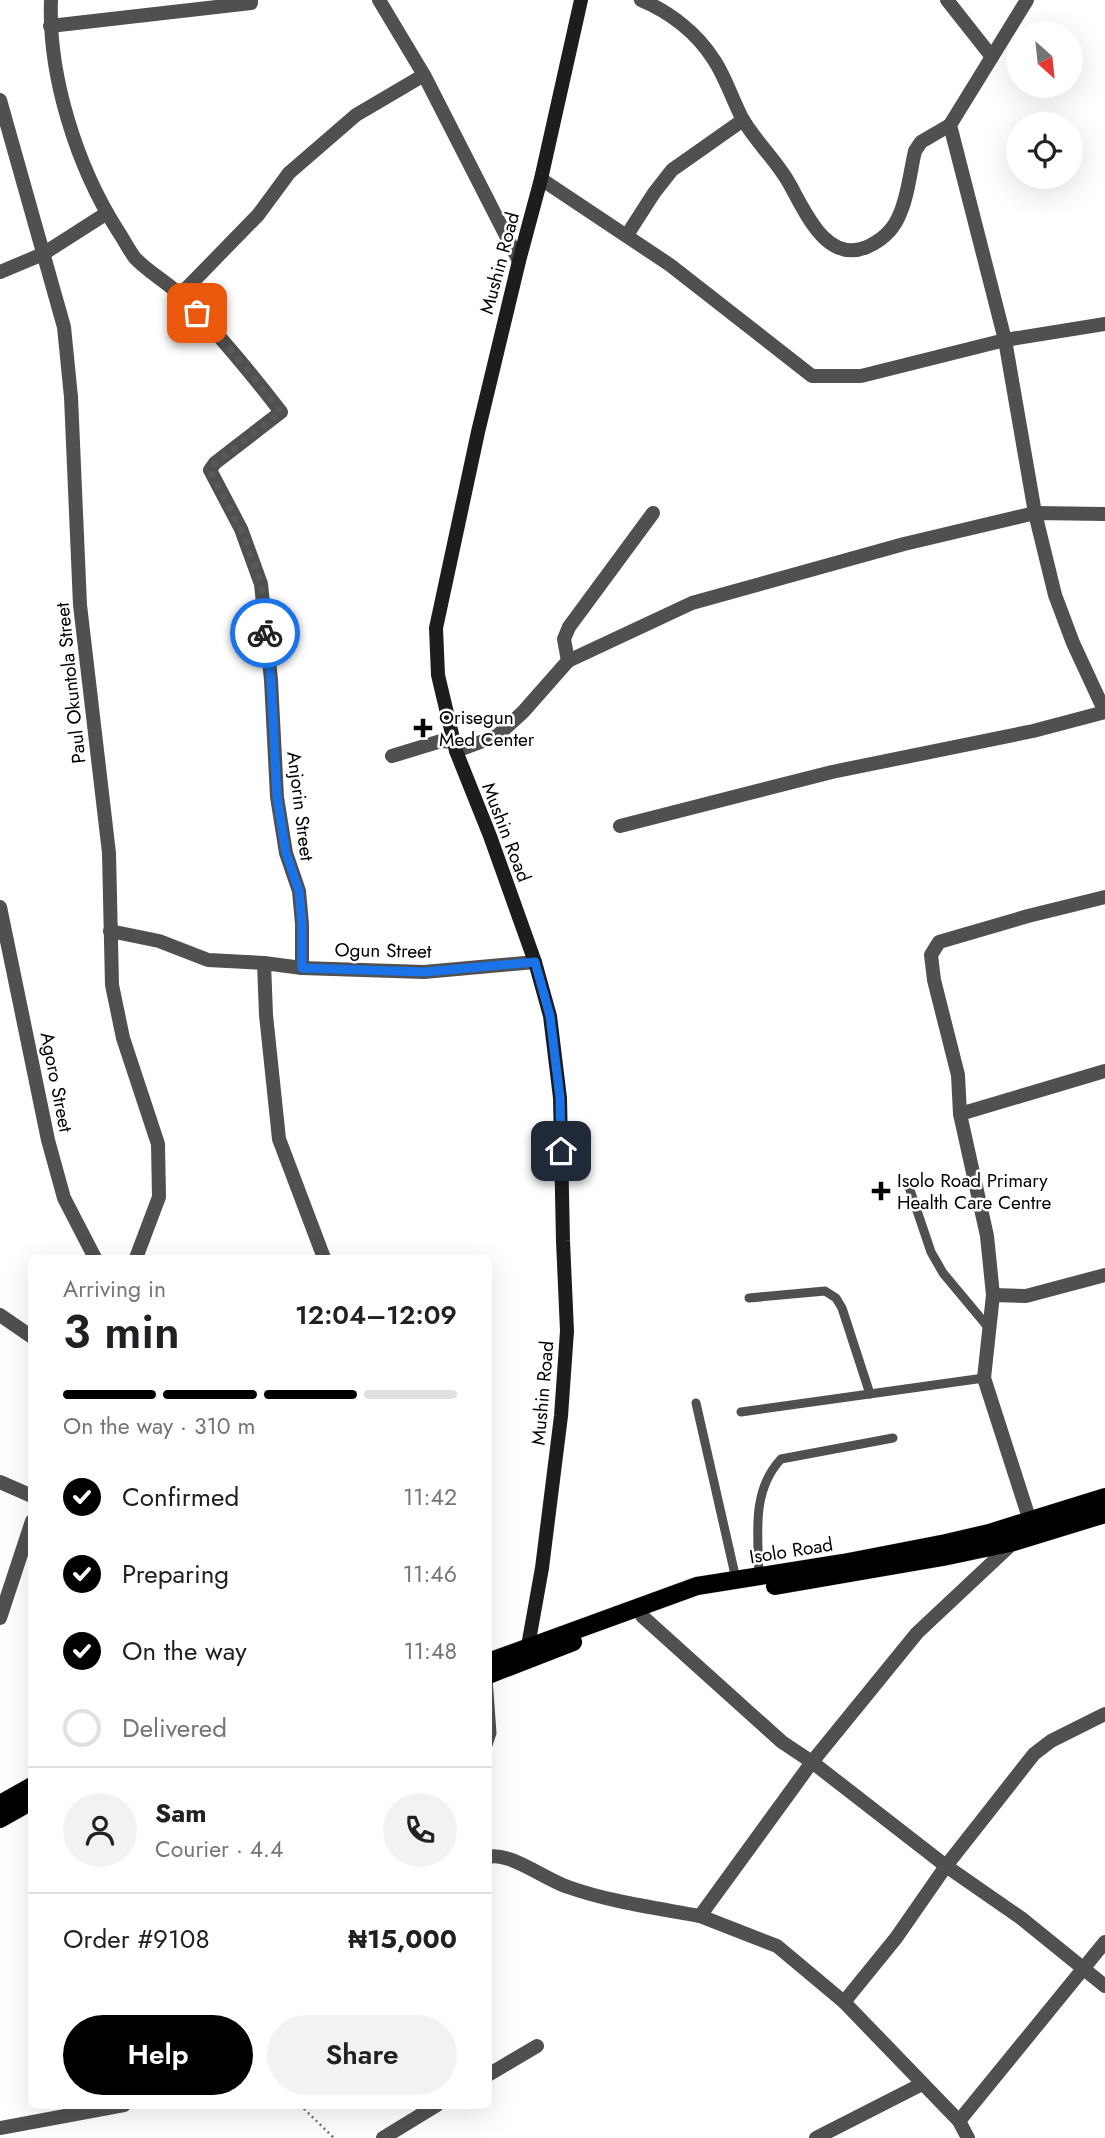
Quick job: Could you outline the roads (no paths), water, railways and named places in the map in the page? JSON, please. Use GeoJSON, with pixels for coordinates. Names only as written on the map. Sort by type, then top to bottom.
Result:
{"type":"FeatureCollection","features":[{"type":"Feature","properties":{"kind":"main road","name":"Mushin Road"},"geometry":{"type":"LineString","coordinates":[[528,1646],[542,1568],[561,1416],[567,1331],[560,1098],[550,1016],[535,962],[455,747],[438,675],[436,628],[475,444],[541,179],[581,0]]}},
{"type":"Feature","properties":{"kind":"main road","name":"Isolo Road"},"geometry":{"type":"LineString","coordinates":[[492,1665],[528,1646],[675,1593],[736,1579],[989,1533],[1105,1497]]}},
{"type":"Feature","properties":{"kind":"main road","name":"Isolo Road"},"geometry":{"type":"LineString","coordinates":[[492,1666],[677,1604],[718,1594],[878,1570],[1014,1542],[1105,1514]]}},
{"type":"Feature","properties":{"kind":"main road"},"geometry":{"type":"LineString","coordinates":[[0,1804],[28,1788]]}},
{"type":"Feature","properties":{"kind":"main road"},"geometry":{"type":"LineString","coordinates":[[0,1819],[28,1803]]}},
{"type":"Feature","properties":{"kind":"street"},"geometry":{"type":"LineString","coordinates":[[51,0],[50,26],[72,138],[107,213],[135,258],[180,295],[258,215],[289,173],[356,115],[424,75]]}},
{"type":"Feature","properties":{"kind":"street"},"geometry":{"type":"LineString","coordinates":[[50,26],[251,3],[251,0]]}},
{"type":"Feature","properties":{"kind":"street"},"geometry":{"type":"LineString","coordinates":[[379,0],[424,75],[519,261]]}},
{"type":"Feature","properties":{"kind":"street"},"geometry":{"type":"LineString","coordinates":[[640,0],[673,16],[698,39],[714,60],[743,120],[789,183],[814,229],[839,248],[858,250],[872,245],[888,233],[899,218],[915,151],[921,142],[950,125],[1027,0]]}},
{"type":"Feature","properties":{"kind":"street"},"geometry":{"type":"LineString","coordinates":[[947,0],[992,57]]}},
{"type":"Feature","properties":{"kind":"street","name":"Paul Okuntola Street"},"geometry":{"type":"LineString","coordinates":[[0,100],[3,121],[64,327],[71,397],[80,605],[109,853],[111,985],[123,1038],[159,1144],[159,1197],[137,1255]]}},
{"type":"Feature","properties":{"kind":"street"},"geometry":{"type":"LineString","coordinates":[[626,235],[672,170],[743,120]]}},
{"type":"Feature","properties":{"kind":"street"},"geometry":{"type":"LineString","coordinates":[[620,827],[832,772],[1033,731],[1105,712],[1073,643],[1055,595],[1035,513],[1005,340],[950,125]]}},
{"type":"Feature","properties":{"kind":"street"},"geometry":{"type":"LineString","coordinates":[[541,179],[670,265],[812,376],[861,376],[1005,340],[1105,324]]}},
{"type":"Feature","properties":{"kind":"street"},"geometry":{"type":"LineString","coordinates":[[0,272],[43,254],[107,213]]}},
{"type":"Feature","properties":{"kind":"street","name":"Anjorin Street"},"geometry":{"type":"LineString","coordinates":[[180,295],[247,369],[281,412],[215,463],[210,470],[241,529],[261,583],[271,680],[277,797],[286,853],[299,891],[302,968]]}},
{"type":"Feature","properties":{"kind":"street"},"geometry":{"type":"LineString","coordinates":[[568,661],[564,639],[569,627],[653,513]]}},
{"type":"Feature","properties":{"kind":"street"},"geometry":{"type":"LineString","coordinates":[[391,756],[441,741],[455,747],[497,736],[523,712],[568,661],[692,603],[904,544],[1035,513],[1105,514]]}},
{"type":"Feature","properties":{"kind":"street"},"geometry":{"type":"LineString","coordinates":[[1030,1521],[984,1378],[993,1295],[987,1236],[960,1114],[958,1075],[934,980],[931,955],[939,942],[1105,897]]}},
{"type":"Feature","properties":{"kind":"street","name":"Agoro Street"},"geometry":{"type":"LineString","coordinates":[[0,907],[48,1140],[64,1198],[92,1255]]}},
{"type":"Feature","properties":{"kind":"street","name":"Ogun Street"},"geometry":{"type":"LineString","coordinates":[[110,931],[159,941],[208,960],[302,968],[424,972],[535,962]]}},
{"type":"Feature","properties":{"kind":"street"},"geometry":{"type":"LineString","coordinates":[[264,963],[266,1015],[279,1139],[323,1255]]}},
{"type":"Feature","properties":{"kind":"street"},"geometry":{"type":"LineString","coordinates":[[960,1114],[1105,1071]]}},
{"type":"Feature","properties":{"kind":"street"},"geometry":{"type":"LineString","coordinates":[[993,1295],[1026,1296],[1105,1275]]}},
{"type":"Feature","properties":{"kind":"street"},"geometry":{"type":"LineString","coordinates":[[0,1314],[28,1334]]}},
{"type":"Feature","properties":{"kind":"street"},"geometry":{"type":"LineString","coordinates":[[0,1482],[28,1494]]}},
{"type":"Feature","properties":{"kind":"street"},"geometry":{"type":"LineString","coordinates":[[0,1618],[28,1533]]}},
{"type":"Feature","properties":{"kind":"street"},"geometry":{"type":"LineString","coordinates":[[700,1916],[812,1762],[917,1633],[1014,1542]]}},
{"type":"Feature","properties":{"kind":"street"},"geometry":{"type":"LineString","coordinates":[[17,1565],[28,1570]]}},
{"type":"Feature","properties":{"kind":"street"},"geometry":{"type":"LineString","coordinates":[[642,1616],[782,1742],[812,1762],[946,1866],[1021,1918],[1105,1986]]}},
{"type":"Feature","properties":{"kind":"street"},"geometry":{"type":"LineString","coordinates":[[844,2002],[1034,1754],[1051,1741],[1105,1714]]}},
{"type":"Feature","properties":{"kind":"street"},"geometry":{"type":"LineString","coordinates":[[492,1857],[502,1856],[567,1887],[700,1916],[777,1946],[844,2002],[960,2121],[968,2138]]}},
{"type":"Feature","properties":{"kind":"street"},"geometry":{"type":"LineString","coordinates":[[960,2121],[1105,1942]]}},
{"type":"Feature","properties":{"kind":"street"},"geometry":{"type":"LineString","coordinates":[[492,2073],[537,2046]]}},
{"type":"Feature","properties":{"kind":"street"},"geometry":{"type":"LineString","coordinates":[[816,2138],[922,2084]]}},
{"type":"Feature","properties":{"kind":"street"},"geometry":{"type":"LineString","coordinates":[[0,2128],[102,2109]]}},
{"type":"Feature","properties":{"kind":"street"},"geometry":{"type":"LineString","coordinates":[[383,2138],[430,2109]]}},
{"type":"Feature","properties":{"kind":"lane"},"geometry":{"type":"LineString","coordinates":[[907,1181],[931,1252],[943,1272],[988,1327]]}},
{"type":"Feature","properties":{"kind":"lane"},"geometry":{"type":"LineString","coordinates":[[749,1298],[825,1291],[836,1298],[842,1308],[870,1394]]}},
{"type":"Feature","properties":{"kind":"lane"},"geometry":{"type":"LineString","coordinates":[[741,1412],[984,1378]]}},
{"type":"Feature","properties":{"kind":"lane"},"geometry":{"type":"LineString","coordinates":[[696,1403],[736,1579]]}},
{"type":"Feature","properties":{"kind":"lane"},"geometry":{"type":"LineString","coordinates":[[759,1576],[758,1511],[764,1483],[781,1459],[893,1438]]}},
{"type":"Feature","properties":{"kind":"place","name":"Orisegun Med Center"},"geometry":{"type":"Point","coordinates":[423,728]}},
{"type":"Feature","properties":{"kind":"place","name":"Isolo Road Primary Health Care Centre"},"geometry":{"type":"Point","coordinates":[881,1191]}}]}
